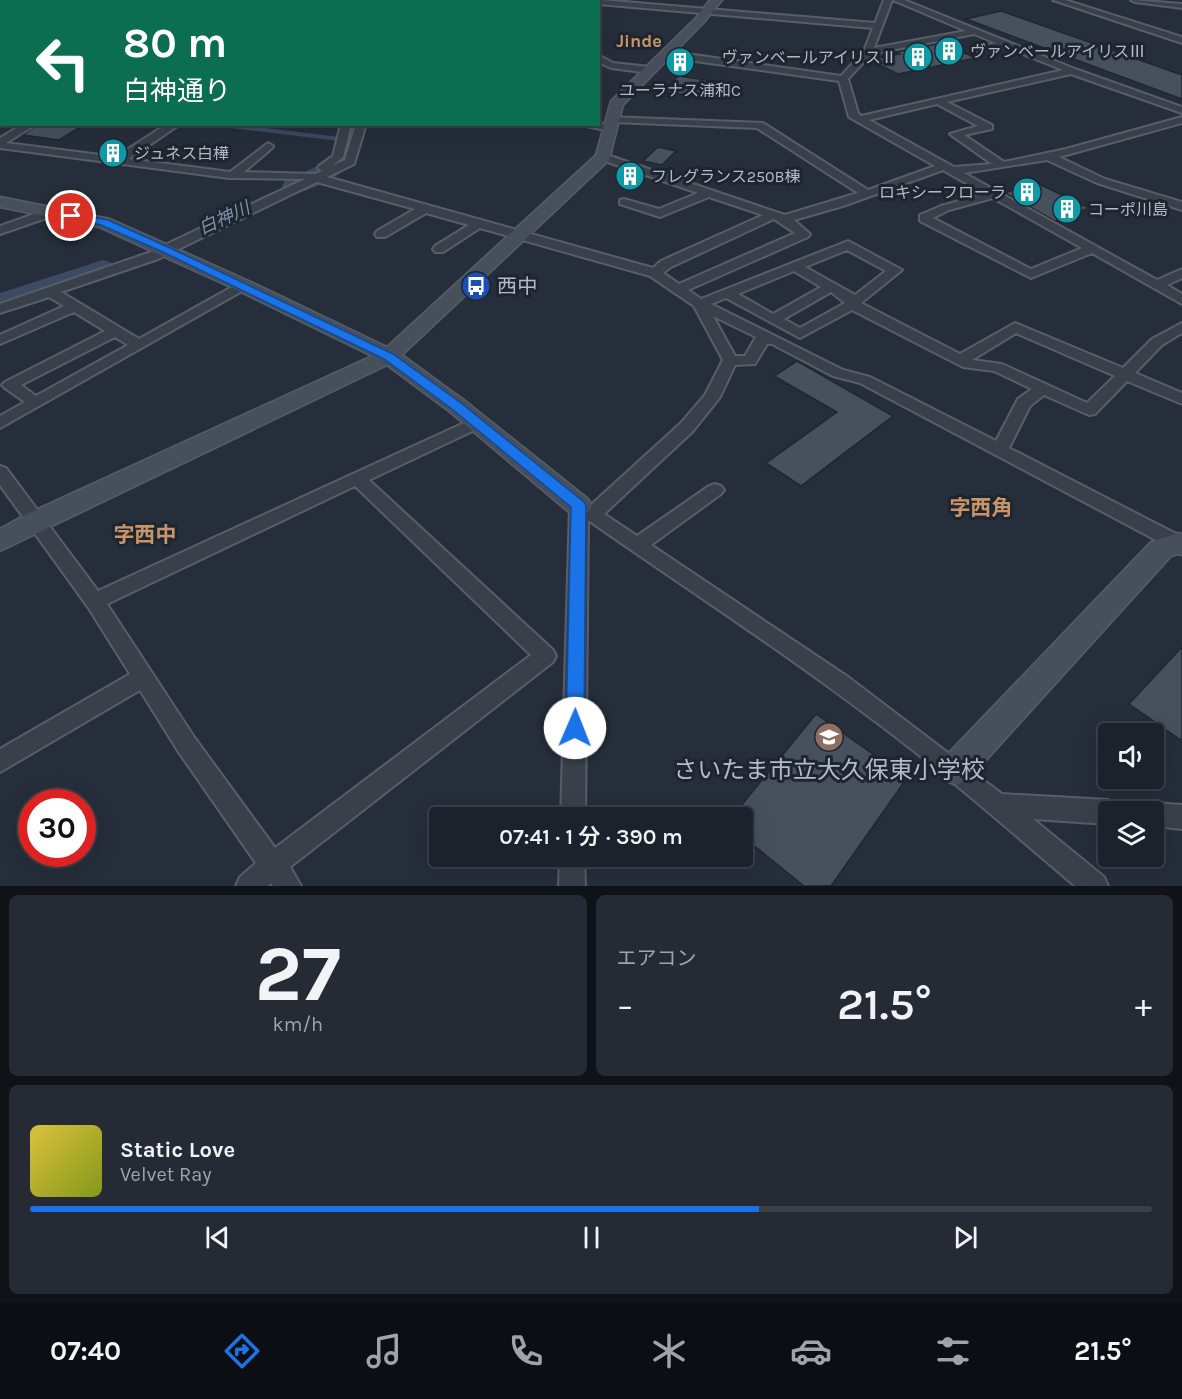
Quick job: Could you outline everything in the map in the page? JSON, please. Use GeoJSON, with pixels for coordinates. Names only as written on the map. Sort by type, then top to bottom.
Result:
{"type":"FeatureCollection","features":[{"type":"Feature","properties":{"kind":"street"},"geometry":{"type":"LineString","coordinates":[[843,79],[868,52],[888,0]]}},
{"type":"Feature","properties":{"kind":"street"},"geometry":{"type":"LineString","coordinates":[[897,0],[1072,71],[1182,110]]}},
{"type":"Feature","properties":{"kind":"street"},"geometry":{"type":"LineString","coordinates":[[1057,0],[1182,40]]}},
{"type":"Feature","properties":{"kind":"street"},"geometry":{"type":"LineString","coordinates":[[1135,0],[1182,6]]}},
{"type":"Feature","properties":{"kind":"street"},"geometry":{"type":"LineString","coordinates":[[600,2],[712,6],[877,26]]}},
{"type":"Feature","properties":{"kind":"street"},"geometry":{"type":"LineString","coordinates":[[0,541],[36,521],[389,357],[603,157],[616,104],[712,6]]}},
{"type":"Feature","properties":{"kind":"street"},"geometry":{"type":"LineString","coordinates":[[868,52],[975,31]]}},
{"type":"Feature","properties":{"kind":"street"},"geometry":{"type":"LineString","coordinates":[[980,49],[1005,44]]}},
{"type":"Feature","properties":{"kind":"street"},"geometry":{"type":"LineString","coordinates":[[666,54],[843,79]]}},
{"type":"Feature","properties":{"kind":"street"},"geometry":{"type":"LineString","coordinates":[[600,59],[611,65],[650,70]]}},
{"type":"Feature","properties":{"kind":"street"},"geometry":{"type":"LineString","coordinates":[[860,119],[1072,71]]}},
{"type":"Feature","properties":{"kind":"street"},"geometry":{"type":"LineString","coordinates":[[843,79],[853,115],[1182,300]]}},
{"type":"Feature","properties":{"kind":"street"},"geometry":{"type":"LineString","coordinates":[[938,101],[988,127],[955,134],[1001,165]]}},
{"type":"Feature","properties":{"kind":"street"},"geometry":{"type":"LineString","coordinates":[[655,273],[666,264],[779,217],[867,194],[946,169],[1001,165],[1050,157],[1182,120]]}},
{"type":"Feature","properties":{"kind":"street"},"geometry":{"type":"LineString","coordinates":[[600,123],[759,125],[867,194]]}},
{"type":"Feature","properties":{"kind":"street"},"geometry":{"type":"LineString","coordinates":[[0,144],[28,126]]}},
{"type":"Feature","properties":{"kind":"street"},"geometry":{"type":"LineString","coordinates":[[119,160],[172,126]]}},
{"type":"Feature","properties":{"kind":"street"},"geometry":{"type":"LineString","coordinates":[[313,177],[338,157],[345,126]]}},
{"type":"Feature","properties":{"kind":"street"},"geometry":{"type":"LineString","coordinates":[[0,309],[161,247],[350,162],[360,126]]}},
{"type":"Feature","properties":{"kind":"street"},"geometry":{"type":"LineString","coordinates":[[0,144],[233,175],[313,177],[655,273],[700,304],[838,373],[865,380],[1180,544]]}},
{"type":"Feature","properties":{"kind":"street"},"geometry":{"type":"LineString","coordinates":[[233,175],[268,146]]}},
{"type":"Feature","properties":{"kind":"street"},"geometry":{"type":"LineString","coordinates":[[603,157],[779,217],[804,234],[678,289]]}},
{"type":"Feature","properties":{"kind":"street"},"geometry":{"type":"LineString","coordinates":[[1050,157],[1101,181],[1182,206]]}},
{"type":"Feature","properties":{"kind":"street"},"geometry":{"type":"LineString","coordinates":[[624,202],[660,213],[710,192]]}},
{"type":"Feature","properties":{"kind":"street"},"geometry":{"type":"LineString","coordinates":[[993,195],[945,208],[924,218],[1031,274],[1093,248]]}},
{"type":"Feature","properties":{"kind":"street"},"geometry":{"type":"LineString","coordinates":[[0,202],[104,223],[244,286],[389,357],[477,422],[585,510],[741,613],[956,769],[1095,886]]}},
{"type":"Feature","properties":{"kind":"street"},"geometry":{"type":"LineString","coordinates":[[381,234],[424,208]]}},
{"type":"Feature","properties":{"kind":"street"},"geometry":{"type":"LineString","coordinates":[[0,230],[51,212]]}},
{"type":"Feature","properties":{"kind":"street"},"geometry":{"type":"LineString","coordinates":[[439,249],[478,224]]}},
{"type":"Feature","properties":{"kind":"street"},"geometry":{"type":"LineString","coordinates":[[700,304],[848,245],[895,270],[852,304],[800,334],[728,294]]}},
{"type":"Feature","properties":{"kind":"street"},"geometry":{"type":"LineString","coordinates":[[0,299],[161,247]]}},
{"type":"Feature","properties":{"kind":"street"},"geometry":{"type":"LineString","coordinates":[[796,267],[849,297],[852,304],[968,364],[997,367],[1089,410],[1157,342],[1182,327]]}},
{"type":"Feature","properties":{"kind":"street"},"geometry":{"type":"LineString","coordinates":[[1157,285],[1182,273]]}},
{"type":"Feature","properties":{"kind":"street"},"geometry":{"type":"LineString","coordinates":[[0,423],[244,286]]}},
{"type":"Feature","properties":{"kind":"street"},"geometry":{"type":"LineString","coordinates":[[774,319],[831,287]]}},
{"type":"Feature","properties":{"kind":"street"},"geometry":{"type":"LineString","coordinates":[[49,291],[138,345]]}},
{"type":"Feature","properties":{"kind":"street"},"geometry":{"type":"LineString","coordinates":[[700,304],[730,360]]}},
{"type":"Feature","properties":{"kind":"street"},"geometry":{"type":"LineString","coordinates":[[0,340],[74,307]]}},
{"type":"Feature","properties":{"kind":"street"},"geometry":{"type":"LineString","coordinates":[[961,360],[1015,327],[1182,399]]}},
{"type":"Feature","properties":{"kind":"street"},"geometry":{"type":"LineString","coordinates":[[36,403],[10,385],[115,331]]}},
{"type":"Feature","properties":{"kind":"street"},"geometry":{"type":"LineString","coordinates":[[730,360],[750,361],[762,339],[775,340]]}},
{"type":"Feature","properties":{"kind":"street"},"geometry":{"type":"LineString","coordinates":[[573,807],[585,510],[687,427],[712,397],[730,360]]}},
{"type":"Feature","properties":{"kind":"street"},"geometry":{"type":"LineString","coordinates":[[999,450],[1024,403],[1043,388]]}},
{"type":"Feature","properties":{"kind":"street"},"geometry":{"type":"LineString","coordinates":[[95,601],[477,422]]}},
{"type":"Feature","properties":{"kind":"street"},"geometry":{"type":"LineString","coordinates":[[0,472],[95,601],[186,744],[288,886]]}},
{"type":"Feature","properties":{"kind":"street"},"geometry":{"type":"LineString","coordinates":[[249,886],[273,865],[546,656],[357,478]]}},
{"type":"Feature","properties":{"kind":"street"},"geometry":{"type":"LineString","coordinates":[[637,545],[715,490]]}},
{"type":"Feature","properties":{"kind":"street"},"geometry":{"type":"LineString","coordinates":[[956,769],[1161,549],[1180,544]]}},
{"type":"Feature","properties":{"kind":"street"},"geometry":{"type":"LineString","coordinates":[[0,761],[144,677]]}},
{"type":"Feature","properties":{"kind":"street"},"geometry":{"type":"LineString","coordinates":[[999,805],[1098,811]]}},
{"type":"Feature","properties":{"kind":"street"},"geometry":{"type":"LineString","coordinates":[[1164,815],[1182,817]]}},
{"type":"Feature","properties":{"kind":"street"},"geometry":{"type":"LineString","coordinates":[[572,867],[572,886]]}},
{"type":"Feature","properties":{"kind":"building"},"geometry":{"type":"Polygon","coordinates":[[[1001,11],[1182,75],[1182,99],[966,19],[1001,11]]]}},
{"type":"Feature","properties":{"kind":"building"},"geometry":{"type":"Polygon","coordinates":[[[941,43],[976,58],[898,74],[869,60],[900,54],[896,52],[941,43]]]}},
{"type":"Feature","properties":{"kind":"building"},"geometry":{"type":"Polygon","coordinates":[[[678,76],[713,81],[699,97],[664,92],[678,76]]]}},
{"type":"Feature","properties":{"kind":"building"},"geometry":{"type":"Polygon","coordinates":[[[35,126],[82,126],[59,140],[23,135],[35,126]]]}},
{"type":"Feature","properties":{"kind":"building"},"geometry":{"type":"Polygon","coordinates":[[[658,147],[676,151],[662,165],[643,161],[658,147]]]}},
{"type":"Feature","properties":{"kind":"building"},"geometry":{"type":"Polygon","coordinates":[[[1035,182],[1089,208],[1055,221],[1005,193],[1035,182]]]}},
{"type":"Feature","properties":{"kind":"building"},"geometry":{"type":"Polygon","coordinates":[[[797,361],[893,416],[801,486],[766,463],[837,412],[774,376],[797,361]]]}},
{"type":"Feature","properties":{"kind":"building"},"geometry":{"type":"Polygon","coordinates":[[[1182,647],[1182,741],[1164,728],[1164,723],[1156,723],[1129,704],[1182,647]]]}},
{"type":"Feature","properties":{"kind":"building"},"geometry":{"type":"Polygon","coordinates":[[[816,714],[907,778],[831,886],[804,886],[753,845],[753,807],[740,807],[816,714]]]}},
{"type":"Feature","properties":{"kind":"waterway"},"geometry":{"type":"LineString","coordinates":[[232,126],[348,140]]}},
{"type":"Feature","properties":{"kind":"waterway","name":"白神川"},"geometry":{"type":"LineString","coordinates":[[294,186],[332,168],[344,159],[352,126]]}},
{"type":"Feature","properties":{"kind":"waterway","name":"白神川"},"geometry":{"type":"LineString","coordinates":[[0,303],[103,269]]}},
{"type":"Feature","properties":{"kind":"place","name":"ヴァンベールアイリスⅢ"},"geometry":{"type":"Point","coordinates":[949,51]}},
{"type":"Feature","properties":{"kind":"place","name":"ヴァンベールアイリスⅡ"},"geometry":{"type":"Point","coordinates":[918,57]}},
{"type":"Feature","properties":{"kind":"place","name":"ユーラナス浦和C"},"geometry":{"type":"Point","coordinates":[680,62]}},
{"type":"Feature","properties":{"kind":"place","name":"ジュネス白樺"},"geometry":{"type":"Point","coordinates":[113,153]}},
{"type":"Feature","properties":{"kind":"place","name":"フレグランス250B棟"},"geometry":{"type":"Point","coordinates":[630,176]}},
{"type":"Feature","properties":{"kind":"place","name":"ロキシーフローラ"},"geometry":{"type":"Point","coordinates":[1027,192]}},
{"type":"Feature","properties":{"kind":"place","name":"コーポ川島"},"geometry":{"type":"Point","coordinates":[1067,209]}},
{"type":"Feature","properties":{"kind":"place","name":"西中"},"geometry":{"type":"Point","coordinates":[476,286]}},
{"type":"Feature","properties":{"kind":"place","name":"さいたま市立大久保東小学校"},"geometry":{"type":"Point","coordinates":[829,737]}},
{"type":"Feature","properties":{"kind":"district","name":"Jinde"},"geometry":{"type":"Point","coordinates":[639,41]}},
{"type":"Feature","properties":{"kind":"district","name":"字西角"},"geometry":{"type":"Point","coordinates":[981,508]}},
{"type":"Feature","properties":{"kind":"district","name":"字西中"},"geometry":{"type":"Point","coordinates":[145,535]}},
{"type":"Feature","properties":{"kind":"route"},"geometry":{"type":"LineString","coordinates":[[71,216],[104,223],[167,250],[389,357],[456,406],[579,506],[575,728]]}}]}
